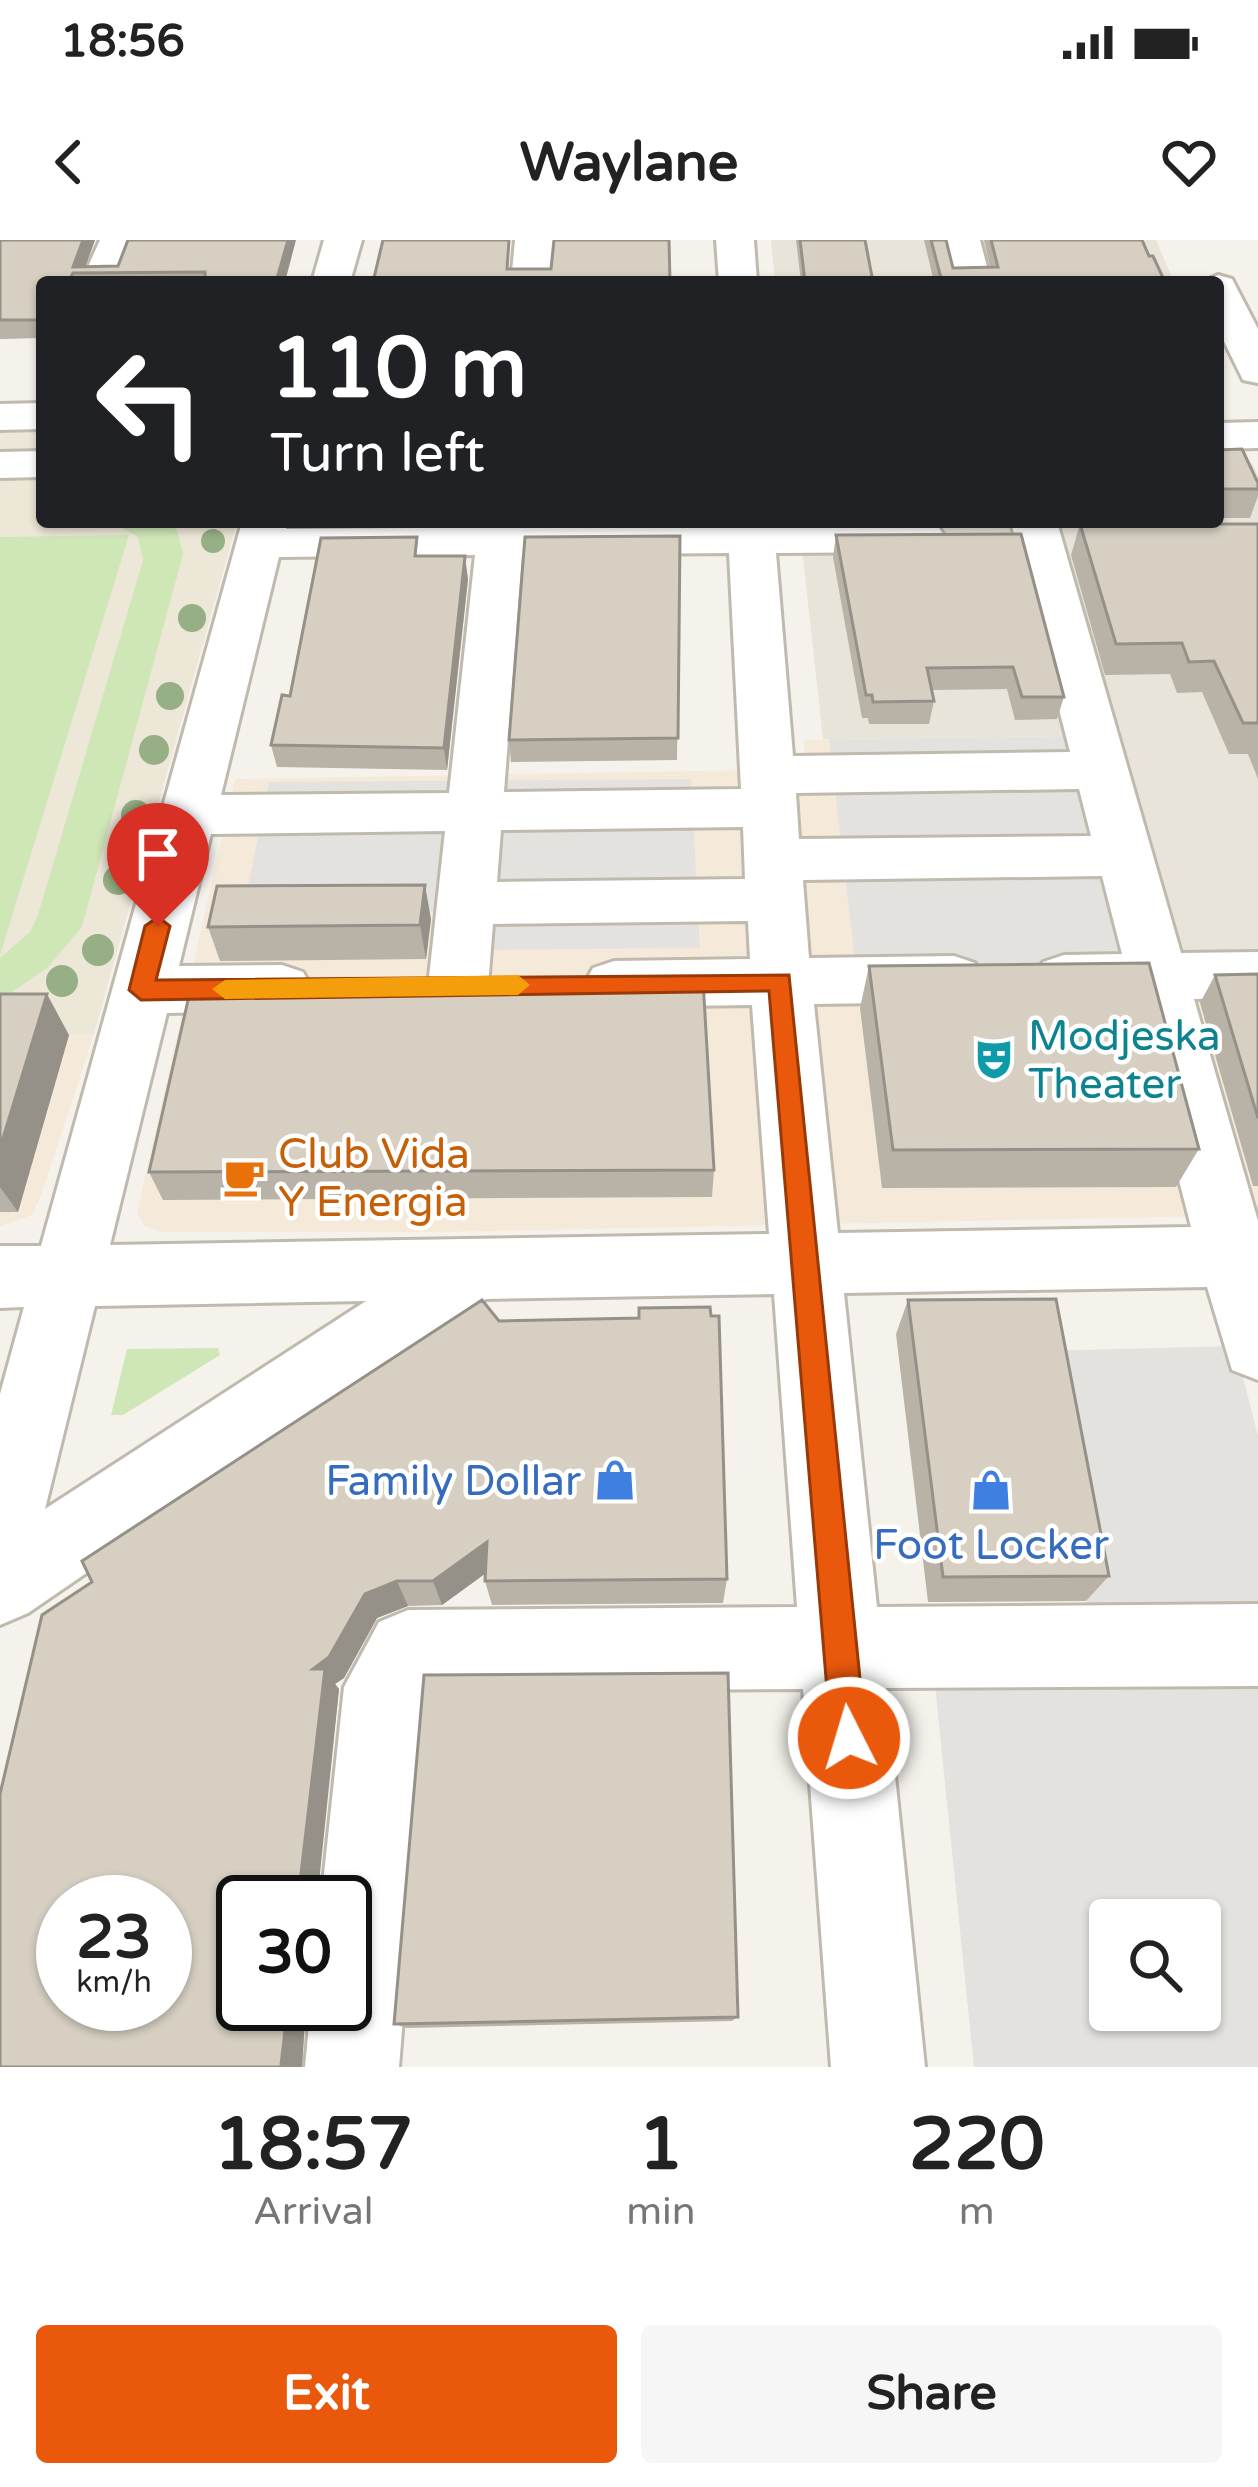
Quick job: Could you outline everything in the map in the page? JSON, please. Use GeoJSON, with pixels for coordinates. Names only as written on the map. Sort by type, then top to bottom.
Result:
{"type":"FeatureCollection","features":[{"type":"Feature","properties":{"kind":"street"},"geometry":{"type":"LineString","coordinates":[[103,276],[119,240]]}},
{"type":"Feature","properties":{"kind":"street"},"geometry":{"type":"LineString","coordinates":[[333,276],[343,240]]}},
{"type":"Feature","properties":{"kind":"street"},"geometry":{"type":"LineString","coordinates":[[531,276],[534,240]]}},
{"type":"Feature","properties":{"kind":"street"},"geometry":{"type":"LineString","coordinates":[[735,240],[738,276]]}},
{"type":"Feature","properties":{"kind":"street"},"geometry":{"type":"LineString","coordinates":[[961,240],[970,276]]}},
{"type":"Feature","properties":{"kind":"street"},"geometry":{"type":"LineString","coordinates":[[1224,300],[1258,371]]}},
{"type":"Feature","properties":{"kind":"street"},"geometry":{"type":"LineString","coordinates":[[0,382],[33,408]]}},
{"type":"Feature","properties":{"kind":"street"},"geometry":{"type":"LineString","coordinates":[[1224,400],[1258,400]]}},
{"type":"Feature","properties":{"kind":"street"},"geometry":{"type":"LineString","coordinates":[[1224,436],[1258,435]]}},
{"type":"Feature","properties":{"kind":"street"},"geometry":{"type":"LineString","coordinates":[[0,465],[36,464]]}},
{"type":"Feature","properties":{"kind":"street"},"geometry":{"type":"LineString","coordinates":[[751,531],[781,981],[878,2067]]}},
{"type":"Feature","properties":{"kind":"street"},"geometry":{"type":"LineString","coordinates":[[0,1535],[33,1276],[141,990],[193,895],[186,814],[262,532],[500,541],[751,531],[1022,534],[1101,770],[1158,976],[1246,1257],[1258,1347]]}},
{"type":"Feature","properties":{"kind":"street"},"geometry":{"type":"LineString","coordinates":[[500,541],[478,811],[453,897],[483,986],[1258,975]]}},
{"type":"Feature","properties":{"kind":"street"},"geometry":{"type":"LineString","coordinates":[[453,897],[1101,770]]}},
{"type":"Feature","properties":{"kind":"street"},"geometry":{"type":"LineString","coordinates":[[186,814],[478,811],[770,836],[1125,856]]}},
{"type":"Feature","properties":{"kind":"street"},"geometry":{"type":"LineString","coordinates":[[141,990],[340,988]]}},
{"type":"Feature","properties":{"kind":"street"},"geometry":{"type":"LineString","coordinates":[[33,1276],[1246,1257]]}},
{"type":"Feature","properties":{"kind":"street"},"geometry":{"type":"LineString","coordinates":[[0,1585],[471,1270]]}},
{"type":"Feature","properties":{"kind":"street"},"geometry":{"type":"LineString","coordinates":[[352,2067],[385,1687],[408,1651],[840,1644],[1258,1645]]}},
{"type":"Feature","properties":{"kind":"shaded area"},"geometry":{"type":"Polygon","coordinates":[[[771,240],[1156,240],[1171,276],[774,276],[771,240]]]}},
{"type":"Feature","properties":{"kind":"shaded area"},"geometry":{"type":"Polygon","coordinates":[[[36,432],[36,528],[235,528],[94,1034],[0,1035],[0,433],[36,432]]]}},
{"type":"Feature","properties":{"kind":"shaded area"},"geometry":{"type":"Polygon","coordinates":[[[1224,460],[1253,464],[1258,476],[1258,979],[1148,980],[1075,736],[823,739],[800,528],[1224,528],[1224,460]]]}},
{"type":"Feature","properties":{"kind":"shaded area"},"geometry":{"type":"Polygon","coordinates":[[[1075,736],[1148,980],[1258,979],[1258,1215],[443,1232],[161,1232],[145,1226],[137,1213],[235,779],[805,769],[804,740],[1075,736]]]}},
{"type":"Feature","properties":{"kind":"shaded area"},"geometry":{"type":"Polygon","coordinates":[[[1075,736],[1141,986],[858,987],[829,739],[1075,736]]]}},
{"type":"Feature","properties":{"kind":"shaded area"},"geometry":{"type":"Polygon","coordinates":[[[691,779],[700,948],[480,950],[482,911],[243,912],[269,782],[691,779]]]}},
{"type":"Feature","properties":{"kind":"shaded area"},"geometry":{"type":"Polygon","coordinates":[[[94,1034],[32,1215],[0,1226],[0,1035],[94,1034]]]}},
{"type":"Feature","properties":{"kind":"shaded area"},"geometry":{"type":"Polygon","coordinates":[[[1235,1346],[1258,1436],[1258,1625],[1092,1629],[1041,1351],[1235,1346]]]}},
{"type":"Feature","properties":{"kind":"shaded area"},"geometry":{"type":"Polygon","coordinates":[[[1258,1661],[1258,2067],[974,2067],[933,1666],[1258,1661]]]}},
{"type":"Feature","properties":{"kind":"green space"},"geometry":{"type":"Polygon","coordinates":[[[122,528],[175,528],[183,554],[82,927],[47,968],[0,1000],[0,958],[30,932],[38,915],[143,560],[138,537],[122,528]]]}},
{"type":"Feature","properties":{"kind":"green space"},"geometry":{"type":"Polygon","coordinates":[[[129,535],[0,955],[0,537],[129,535]]]}},
{"type":"Feature","properties":{"kind":"green space"},"geometry":{"type":"Polygon","coordinates":[[[218,1348],[220,1355],[123,1415],[111,1415],[127,1349],[218,1348]]]}},
{"type":"Feature","properties":{"kind":"building"},"geometry":{"type":"Polygon","coordinates":[[[0,240],[83,240],[73,267],[118,266],[128,240],[288,240],[278,276],[205,276],[205,272],[36,276],[36,320],[0,320],[0,240]]]}},
{"type":"Feature","properties":{"kind":"building"},"geometry":{"type":"Polygon","coordinates":[[[383,240],[509,240],[507,269],[551,269],[554,240],[669,240],[670,276],[374,276],[383,240]]]}},
{"type":"Feature","properties":{"kind":"building"},"geometry":{"type":"Polygon","coordinates":[[[800,240],[865,240],[872,276],[804,276],[800,240]]]}},
{"type":"Feature","properties":{"kind":"building"},"geometry":{"type":"Polygon","coordinates":[[[931,240],[946,240],[953,268],[998,267],[991,240],[1142,240],[1162,276],[940,276],[931,240]]]}},
{"type":"Feature","properties":{"kind":"building"},"geometry":{"type":"Polygon","coordinates":[[[1242,449],[1258,489],[1224,489],[1224,450],[1242,449]]]}},
{"type":"Feature","properties":{"kind":"building"},"geometry":{"type":"Polygon","coordinates":[[[1258,524],[1258,723],[1243,723],[1214,661],[1189,662],[1182,643],[1116,644],[1081,528],[1258,524]]]}},
{"type":"Feature","properties":{"kind":"building"},"geometry":{"type":"Polygon","coordinates":[[[1021,534],[1064,697],[1022,697],[1013,667],[927,668],[934,701],[873,702],[872,695],[866,695],[836,535],[1021,534]]]}},
{"type":"Feature","properties":{"kind":"building"},"geometry":{"type":"Polygon","coordinates":[[[680,536],[678,738],[509,740],[525,537],[680,536]]]}},
{"type":"Feature","properties":{"kind":"building"},"geometry":{"type":"Polygon","coordinates":[[[417,537],[415,556],[465,556],[444,748],[271,745],[282,695],[290,696],[321,538],[417,537]]]}},
{"type":"Feature","properties":{"kind":"building"},"geometry":{"type":"Polygon","coordinates":[[[425,885],[420,925],[208,927],[217,886],[425,885]]]}},
{"type":"Feature","properties":{"kind":"building"},"geometry":{"type":"Polygon","coordinates":[[[1149,963],[1199,1149],[893,1150],[869,966],[1149,963]]]}},
{"type":"Feature","properties":{"kind":"building"},"geometry":{"type":"Polygon","coordinates":[[[1258,974],[1258,1118],[1215,975],[1258,974]]]}},
{"type":"Feature","properties":{"kind":"building"},"geometry":{"type":"Polygon","coordinates":[[[703,980],[714,1170],[149,1172],[191,987],[703,980]]]}},
{"type":"Feature","properties":{"kind":"building"},"geometry":{"type":"Polygon","coordinates":[[[0,994],[47,994],[0,1148],[0,994]]]}},
{"type":"Feature","properties":{"kind":"building","name":"Foot Locker"},"geometry":{"type":"Polygon","coordinates":[[[1056,1299],[1109,1576],[943,1577],[908,1300],[1056,1299]]]}},
{"type":"Feature","properties":{"kind":"building"},"geometry":{"type":"Polygon","coordinates":[[[482,1300],[499,1321],[639,1318],[639,1308],[710,1307],[711,1316],[719,1316],[727,1579],[485,1581],[487,1542],[433,1581],[397,1581],[365,1594],[329,1657],[313,1669],[325,1669],[301,1875],[216,1875],[216,2031],[285,2031],[281,2065],[288,2067],[0,2067],[0,1794],[42,1615],[92,1582],[82,1561],[482,1300]]]}},
{"type":"Feature","properties":{"kind":"building"},"geometry":{"type":"Polygon","coordinates":[[[728,1673],[738,2017],[394,2024],[424,1675],[728,1673]]]}},
{"type":"Feature","properties":{"kind":"slow traffic"},"geometry":{"type":"LineString","coordinates":[[225,989],[518,985]]}},
{"type":"Feature","properties":{"kind":"place","name":"Modjeska Theater"},"geometry":{"type":"Point","coordinates":[994,1059]}},
{"type":"Feature","properties":{"kind":"place","name":"Club Vida Y Energia"},"geometry":{"type":"Point","coordinates":[244,1177]}},
{"type":"Feature","properties":{"kind":"place","name":"Family Dollar"},"geometry":{"type":"Point","coordinates":[615,1480]}},
{"type":"Feature","properties":{"kind":"place","name":"Foot Locker"},"geometry":{"type":"Point","coordinates":[991,1490]}},
{"type":"Feature","properties":{"kind":"route"},"geometry":{"type":"LineString","coordinates":[[158,926],[141,990],[781,981],[849,1738]]}}]}
